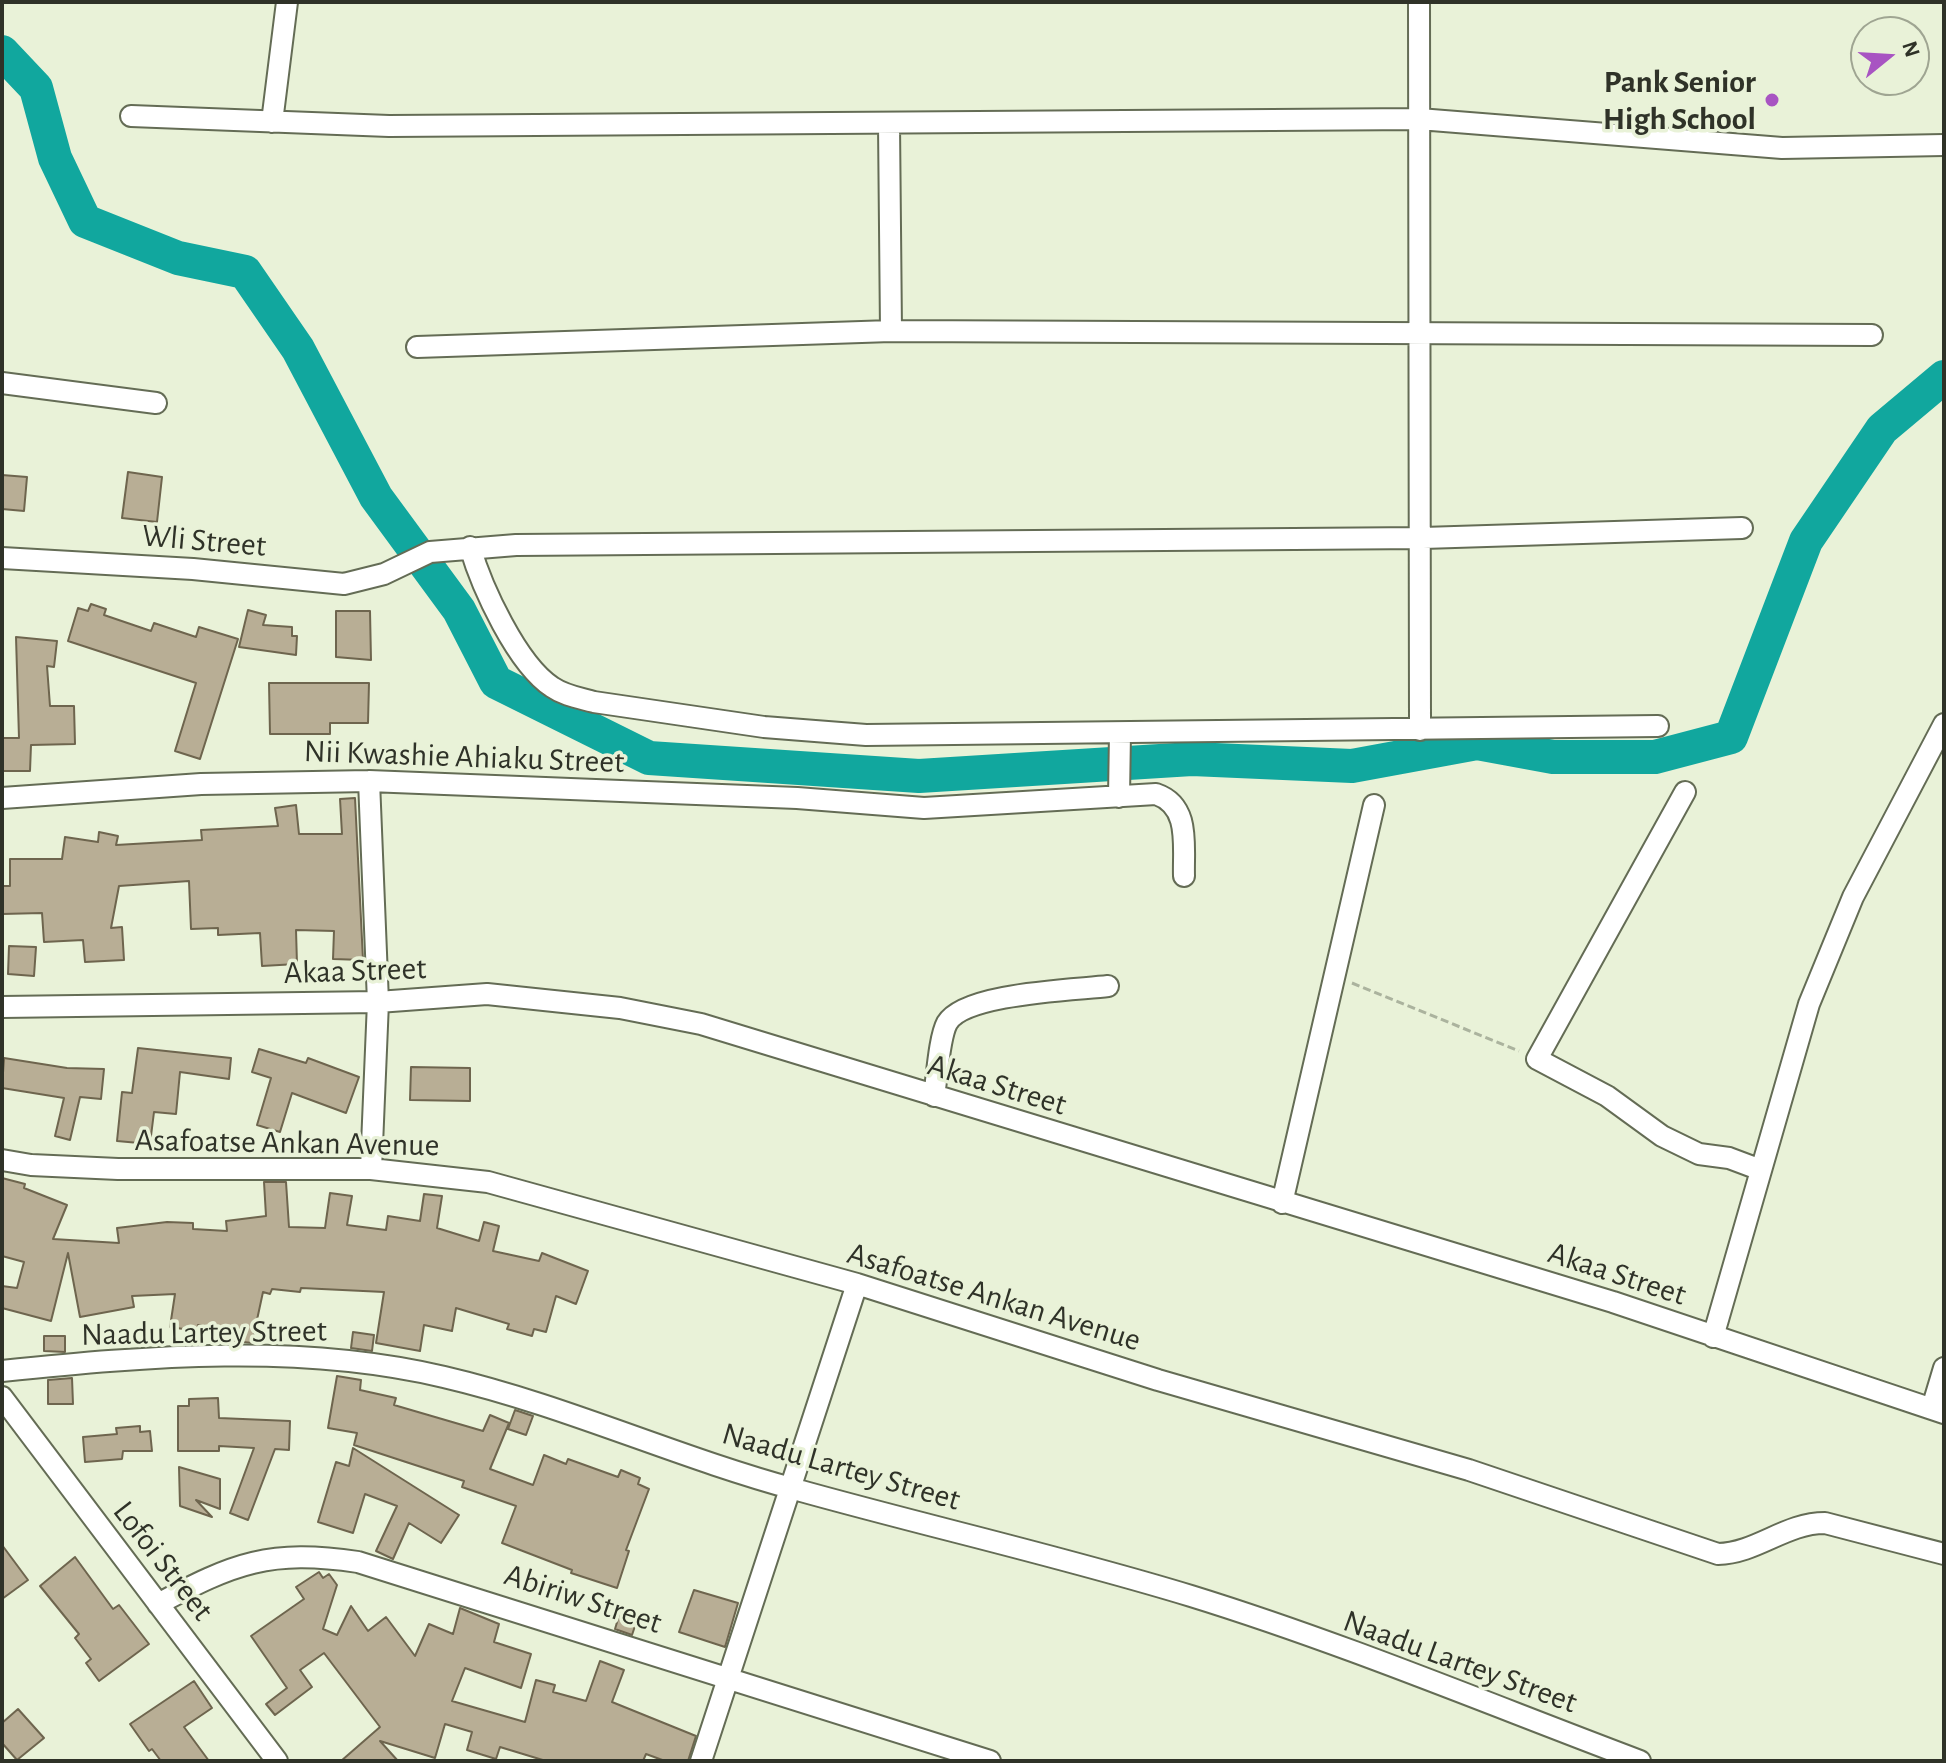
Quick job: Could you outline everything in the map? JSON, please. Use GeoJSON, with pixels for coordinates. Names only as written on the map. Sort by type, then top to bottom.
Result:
{"type":"FeatureCollection","features":[{"type":"Feature","properties":{"kind":"street"},"geometry":{"type":"LineString","coordinates":[[272,122],[287,2]]}},
{"type":"Feature","properties":{"kind":"street"},"geometry":{"type":"LineString","coordinates":[[1419,2],[1423,538],[1420,730]]}},
{"type":"Feature","properties":{"kind":"street"},"geometry":{"type":"LineString","coordinates":[[131,116],[389,126],[1419,119],[1782,148],[1944,145]]}},
{"type":"Feature","properties":{"kind":"street"},"geometry":{"type":"LineString","coordinates":[[889,124],[891,331]]}},
{"type":"Feature","properties":{"kind":"street"},"geometry":{"type":"LineString","coordinates":[[417,347],[891,331],[1872,335]]}},
{"type":"Feature","properties":{"kind":"street"},"geometry":{"type":"LineString","coordinates":[[2,383],[156,403]]}},
{"type":"Feature","properties":{"kind":"street","name":"Wli Street"},"geometry":{"type":"LineString","coordinates":[[2,558],[193,569],[344,584],[399,567],[430,552],[470,547],[1423,538],[1742,528]]}},
{"type":"Feature","properties":{"kind":"street"},"geometry":{"type":"LineString","coordinates":[[470,547],[491,606],[538,675],[568,695],[764,727],[866,735],[1120,740],[1658,726]]}},
{"type":"Feature","properties":{"kind":"street"},"geometry":{"type":"LineString","coordinates":[[1713,1337],[1809,1004],[1847,910],[1886,829],[1944,724]]}},
{"type":"Feature","properties":{"kind":"street"},"geometry":{"type":"LineString","coordinates":[[1119,788],[1120,740]]}},
{"type":"Feature","properties":{"kind":"street"},"geometry":{"type":"LineString","coordinates":[[369,781],[378,1002],[371,1169]]}},
{"type":"Feature","properties":{"kind":"street","name":"Nii Kwashie Ahiaku Street"},"geometry":{"type":"LineString","coordinates":[[2,798],[201,784],[369,781],[797,798],[924,808],[1119,788],[1170,799],[1180,811],[1184,876]]}},
{"type":"Feature","properties":{"kind":"street"},"geometry":{"type":"LineString","coordinates":[[1685,792],[1537,1059],[1607,1096],[1662,1136],[1699,1154],[1729,1158],[1761,1170]]}},
{"type":"Feature","properties":{"kind":"street"},"geometry":{"type":"LineString","coordinates":[[1282,1203],[1374,805]]}},
{"type":"Feature","properties":{"kind":"street"},"geometry":{"type":"LineString","coordinates":[[934,1096],[947,1023],[958,1013],[994,999],[1108,986]]}},
{"type":"Feature","properties":{"kind":"street","name":"Akaa Street"},"geometry":{"type":"LineString","coordinates":[[2,1007],[378,1002],[487,994],[620,1008],[701,1024],[1613,1302],[1938,1411]]}},
{"type":"Feature","properties":{"kind":"street","name":"Asafoatse Ankan Avenue"},"geometry":{"type":"LineString","coordinates":[[2,1160],[118,1169],[371,1169],[488,1182],[857,1284],[1158,1380],[1469,1470],[1718,1554],[1735,1554],[1806,1523],[1825,1523],[1944,1554]]}},
{"type":"Feature","properties":{"kind":"street"},"geometry":{"type":"LineString","coordinates":[[701,1761],[857,1284]]}},
{"type":"Feature","properties":{"kind":"street","name":"Naadu Lartey Street"},"geometry":{"type":"LineString","coordinates":[[2,1371],[225,1356],[373,1363],[444,1377],[527,1399],[789,1488],[1197,1598],[1640,1761]]}},
{"type":"Feature","properties":{"kind":"street"},"geometry":{"type":"LineString","coordinates":[[1938,1411],[1944,1368]]}},
{"type":"Feature","properties":{"kind":"street","name":"Lofoi Street"},"geometry":{"type":"LineString","coordinates":[[2,1397],[277,1761]]}},
{"type":"Feature","properties":{"kind":"street","name":"Abiriw Street"},"geometry":{"type":"LineString","coordinates":[[158,1604],[217,1572],[267,1557],[317,1556],[358,1562],[482,1598],[990,1761]]}},
{"type":"Feature","properties":{"kind":"path"},"geometry":{"type":"LineString","coordinates":[[1335,976],[1537,1059]]}},
{"type":"Feature","properties":{"kind":"building"},"geometry":{"type":"Polygon","coordinates":[[[128,472],[162,477],[157,522],[122,518],[128,472]]]}},
{"type":"Feature","properties":{"kind":"building"},"geometry":{"type":"Polygon","coordinates":[[[2,475],[27,477],[24,511],[2,509],[2,475]]]}},
{"type":"Feature","properties":{"kind":"building"},"geometry":{"type":"Polygon","coordinates":[[[91,604],[106,609],[104,615],[151,631],[154,623],[196,637],[199,627],[238,639],[200,759],[175,751],[196,683],[68,641],[78,608],[88,611],[91,604]]]}},
{"type":"Feature","properties":{"kind":"building"},"geometry":{"type":"Polygon","coordinates":[[[248,610],[266,615],[263,625],[292,627],[292,636],[297,636],[296,655],[239,647],[248,610]]]}},
{"type":"Feature","properties":{"kind":"building"},"geometry":{"type":"Polygon","coordinates":[[[336,611],[370,611],[371,660],[336,657],[336,611]]]}},
{"type":"Feature","properties":{"kind":"building"},"geometry":{"type":"Polygon","coordinates":[[[16,637],[57,641],[54,667],[47,666],[50,706],[74,706],[75,744],[31,745],[30,771],[2,771],[2,738],[19,738],[16,637]]]}},
{"type":"Feature","properties":{"kind":"building"},"geometry":{"type":"Polygon","coordinates":[[[269,683],[369,683],[368,723],[330,723],[330,734],[270,734],[269,683]]]}},
{"type":"Feature","properties":{"kind":"building"},"geometry":{"type":"Polygon","coordinates":[[[355,798],[363,960],[333,959],[334,931],[296,930],[297,964],[262,966],[260,933],[218,935],[218,928],[191,929],[189,881],[119,886],[111,928],[122,927],[124,960],[85,962],[83,940],[44,942],[42,913],[2,914],[2,886],[10,886],[10,859],[62,859],[65,837],[98,842],[99,832],[118,836],[116,845],[202,840],[201,830],[278,826],[275,808],[296,805],[299,834],[342,834],[340,799],[355,798]]]}},
{"type":"Feature","properties":{"kind":"building"},"geometry":{"type":"Polygon","coordinates":[[[9,946],[36,947],[34,976],[8,974],[9,946]]]}},
{"type":"Feature","properties":{"kind":"building"},"geometry":{"type":"Polygon","coordinates":[[[138,1048],[231,1058],[229,1079],[180,1072],[176,1114],[154,1112],[150,1144],[117,1141],[122,1092],[132,1093],[138,1048]]]}},
{"type":"Feature","properties":{"kind":"building"},"geometry":{"type":"Polygon","coordinates":[[[259,1049],[306,1063],[308,1058],[359,1077],[346,1113],[292,1093],[280,1132],[257,1125],[271,1078],[252,1072],[259,1049]]]}},
{"type":"Feature","properties":{"kind":"building"},"geometry":{"type":"Polygon","coordinates":[[[4,1058],[67,1068],[104,1069],[101,1099],[80,1097],[70,1140],[55,1136],[64,1098],[2,1088],[4,1058]]]}},
{"type":"Feature","properties":{"kind":"building"},"geometry":{"type":"Polygon","coordinates":[[[411,1067],[470,1068],[470,1101],[410,1100],[411,1067]]]}},
{"type":"Feature","properties":{"kind":"building"},"geometry":{"type":"Polygon","coordinates":[[[2,1178],[25,1184],[24,1188],[67,1205],[53,1239],[119,1243],[117,1228],[167,1222],[193,1223],[193,1229],[227,1231],[226,1221],[266,1216],[264,1182],[286,1182],[289,1227],[325,1228],[330,1193],[352,1196],[347,1225],[386,1230],[388,1216],[420,1221],[424,1194],[442,1196],[437,1228],[479,1241],[484,1222],[499,1226],[493,1251],[539,1261],[542,1253],[588,1271],[576,1304],[556,1296],[546,1332],[534,1329],[532,1336],[507,1329],[509,1324],[456,1308],[452,1331],[424,1325],[420,1351],[376,1343],[384,1292],[301,1288],[300,1292],[272,1289],[270,1294],[263,1292],[252,1343],[226,1340],[228,1331],[198,1325],[197,1331],[170,1327],[175,1294],[132,1296],[134,1307],[80,1317],[68,1253],[51,1321],[2,1308],[2,1286],[17,1288],[24,1262],[2,1256],[2,1178]]]}},
{"type":"Feature","properties":{"kind":"building"},"geometry":{"type":"Polygon","coordinates":[[[353,1332],[374,1335],[372,1351],[351,1348],[353,1332]]]}},
{"type":"Feature","properties":{"kind":"building"},"geometry":{"type":"Polygon","coordinates":[[[44,1336],[65,1336],[65,1352],[44,1351],[44,1336]]]}},
{"type":"Feature","properties":{"kind":"building"},"geometry":{"type":"Polygon","coordinates":[[[337,1376],[361,1380],[360,1390],[396,1398],[394,1405],[483,1431],[490,1415],[509,1423],[490,1469],[533,1485],[544,1455],[566,1464],[568,1459],[618,1477],[621,1470],[640,1478],[638,1484],[649,1489],[626,1550],[629,1551],[617,1588],[571,1573],[572,1570],[502,1543],[516,1506],[462,1487],[464,1481],[354,1445],[357,1433],[328,1428],[337,1376]]]}},
{"type":"Feature","properties":{"kind":"building"},"geometry":{"type":"Polygon","coordinates":[[[72,1378],[73,1404],[48,1404],[48,1380],[72,1378]]]}},
{"type":"Feature","properties":{"kind":"building"},"geometry":{"type":"Polygon","coordinates":[[[218,1398],[219,1418],[290,1421],[289,1450],[275,1449],[248,1520],[230,1513],[254,1448],[219,1446],[219,1451],[178,1451],[178,1406],[189,1406],[189,1399],[218,1398]]]}},
{"type":"Feature","properties":{"kind":"building"},"geometry":{"type":"Polygon","coordinates":[[[515,1410],[533,1416],[526,1435],[508,1429],[515,1410]]]}},
{"type":"Feature","properties":{"kind":"building"},"geometry":{"type":"Polygon","coordinates":[[[140,1426],[140,1432],[150,1431],[152,1451],[123,1451],[122,1459],[85,1462],[83,1437],[117,1434],[116,1428],[140,1426]]]}},
{"type":"Feature","properties":{"kind":"building"},"geometry":{"type":"Polygon","coordinates":[[[353,1448],[459,1515],[441,1543],[409,1523],[393,1559],[376,1551],[397,1506],[365,1494],[353,1533],[318,1522],[336,1462],[349,1466],[353,1448]]]}},
{"type":"Feature","properties":{"kind":"building"},"geometry":{"type":"Polygon","coordinates":[[[179,1467],[220,1479],[220,1509],[196,1500],[212,1517],[180,1506],[179,1467]]]}},
{"type":"Feature","properties":{"kind":"building"},"geometry":{"type":"Polygon","coordinates":[[[2,1545],[28,1580],[2,1599],[2,1545]]]}},
{"type":"Feature","properties":{"kind":"building"},"geometry":{"type":"Polygon","coordinates":[[[75,1557],[113,1609],[119,1605],[149,1644],[99,1681],[86,1663],[91,1659],[75,1638],[79,1634],[40,1586],[75,1557]]]}},
{"type":"Feature","properties":{"kind":"building"},"geometry":{"type":"Polygon","coordinates":[[[319,1572],[323,1578],[329,1574],[337,1585],[323,1629],[337,1635],[351,1606],[368,1631],[386,1617],[415,1656],[429,1624],[453,1634],[460,1608],[499,1624],[494,1642],[531,1654],[521,1688],[465,1668],[452,1701],[525,1722],[536,1680],[555,1685],[553,1692],[586,1701],[600,1661],[624,1670],[612,1702],[696,1736],[688,1761],[665,1761],[646,1754],[643,1761],[546,1761],[500,1747],[496,1759],[467,1750],[472,1732],[445,1724],[435,1758],[380,1741],[398,1761],[341,1761],[380,1727],[324,1653],[300,1670],[312,1687],[275,1715],[266,1704],[287,1688],[251,1636],[304,1599],[296,1587],[319,1572]]]}},
{"type":"Feature","properties":{"kind":"building"},"geometry":{"type":"Polygon","coordinates":[[[694,1590],[738,1603],[725,1647],[679,1632],[694,1590]]]}},
{"type":"Feature","properties":{"kind":"building"},"geometry":{"type":"Polygon","coordinates":[[[621,1609],[639,1614],[632,1635],[615,1629],[621,1609]]]}},
{"type":"Feature","properties":{"kind":"building"},"geometry":{"type":"Polygon","coordinates":[[[194,1681],[212,1708],[184,1727],[209,1761],[161,1761],[152,1749],[149,1751],[130,1724],[194,1681]]]}},
{"type":"Feature","properties":{"kind":"building"},"geometry":{"type":"Polygon","coordinates":[[[18,1709],[44,1738],[17,1760],[2,1743],[2,1723],[18,1709]]]}},
{"type":"Feature","properties":{"kind":"waterway"},"geometry":{"type":"LineString","coordinates":[[2,52],[36,88],[55,158],[85,221],[178,258],[245,272],[298,349],[376,497],[459,610],[496,682],[649,758],[919,776],[1192,759],[1352,766],[1477,743],[1553,757],[1655,757],[1731,737],[1806,541],[1882,429],[1944,377]]}},
{"type":"Feature","properties":{"kind":"place","name":"Pank Senior High School"},"geometry":{"type":"Point","coordinates":[1772,100]}}]}
